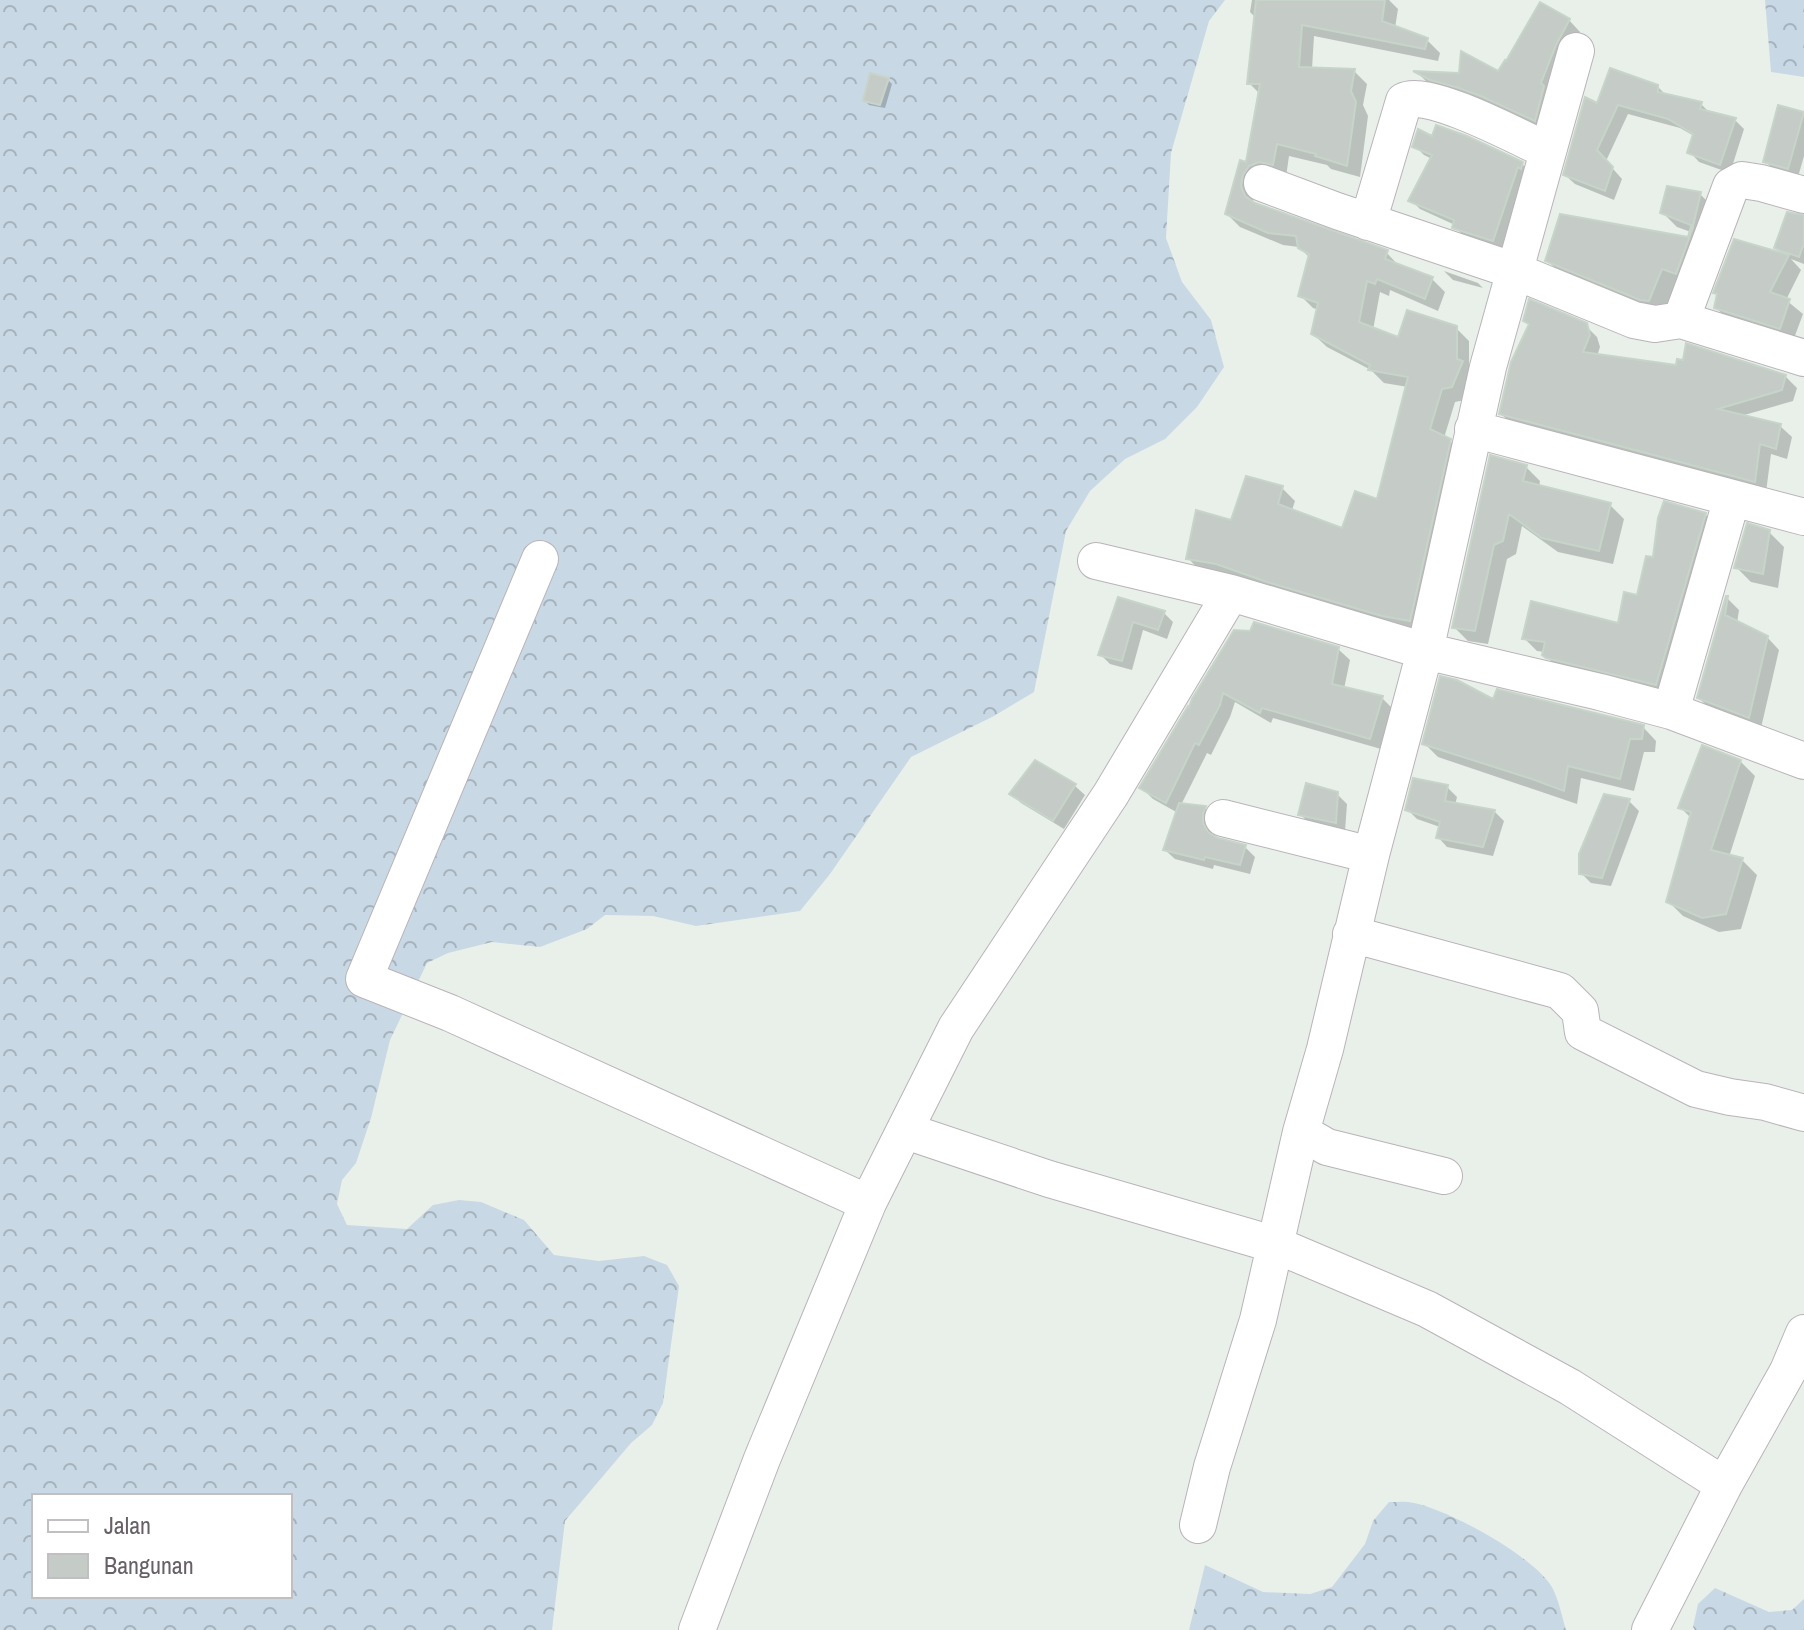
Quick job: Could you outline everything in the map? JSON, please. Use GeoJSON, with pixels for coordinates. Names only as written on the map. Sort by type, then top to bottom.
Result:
{"type":"FeatureCollection","features":[{"type":"Feature","properties":{"kind":"street"},"geometry":{"type":"LineString","coordinates":[[1198,1525],[1212,1467],[1258,1320],[1301,1132],[1325,1049],[1351,934],[1425,651],[1488,367],[1576,51]]}},
{"type":"Feature","properties":{"kind":"street"},"geometry":{"type":"LineString","coordinates":[[1368,222],[1404,101],[1409,98],[1427,100],[1460,111],[1548,151]]}},
{"type":"Feature","properties":{"kind":"street"},"geometry":{"type":"LineString","coordinates":[[1681,320],[1731,186],[1742,180],[1804,195]]}},
{"type":"Feature","properties":{"kind":"street"},"geometry":{"type":"LineString","coordinates":[[1262,183],[1515,271],[1634,320],[1655,324],[1681,320],[1804,358]]}},
{"type":"Feature","properties":{"kind":"street"},"geometry":{"type":"LineString","coordinates":[[1473,429],[1804,517]]}},
{"type":"Feature","properties":{"kind":"street"},"geometry":{"type":"LineString","coordinates":[[1671,711],[1732,498]]}},
{"type":"Feature","properties":{"kind":"street"},"geometry":{"type":"LineString","coordinates":[[540,559],[364,979],[450,1013],[868,1203]]}},
{"type":"Feature","properties":{"kind":"street"},"geometry":{"type":"LineString","coordinates":[[1096,561],[1231,593],[1425,651],[1671,711],[1804,761]]}},
{"type":"Feature","properties":{"kind":"street"},"geometry":{"type":"LineString","coordinates":[[697,1630],[762,1459],[868,1203],[956,1028],[1111,794],[1231,593]]}},
{"type":"Feature","properties":{"kind":"street"},"geometry":{"type":"LineString","coordinates":[[1223,818],[1371,855]]}},
{"type":"Feature","properties":{"kind":"street"},"geometry":{"type":"LineString","coordinates":[[1351,934],[1560,991],[1580,1011],[1583,1032],[1668,1075],[1696,1089],[1804,1113]]}},
{"type":"Feature","properties":{"kind":"street"},"geometry":{"type":"LineString","coordinates":[[906,1131],[1049,1179],[1276,1245],[1427,1309],[1570,1387],[1724,1485]]}},
{"type":"Feature","properties":{"kind":"street"},"geometry":{"type":"LineString","coordinates":[[1301,1132],[1327,1147],[1444,1176]]}},
{"type":"Feature","properties":{"kind":"street"},"geometry":{"type":"LineString","coordinates":[[1650,1630],[1724,1485],[1788,1371],[1804,1333]]}},
{"type":"Feature","properties":{"kind":"green space"},"geometry":{"type":"Polygon","coordinates":[[[0,0],[1225,0],[1209,21],[1171,153],[1166,238],[1182,282],[1211,320],[1224,367],[1197,407],[1165,439],[1125,459],[1090,491],[1066,531],[1034,692],[994,716],[911,757],[830,874],[800,911],[696,926],[653,916],[605,915],[587,929],[540,947],[492,942],[448,953],[427,963],[390,1040],[371,1118],[356,1163],[342,1180],[337,1204],[347,1225],[407,1229],[433,1205],[459,1200],[481,1202],[524,1220],[554,1255],[599,1261],[644,1256],[667,1265],[679,1286],[663,1403],[652,1425],[631,1443],[565,1521],[552,1630],[0,1630],[0,0]]]}},
{"type":"Feature","properties":{"kind":"green space"},"geometry":{"type":"Polygon","coordinates":[[[1765,0],[1804,0],[1804,77],[1771,72],[1765,0]]]}},
{"type":"Feature","properties":{"kind":"green space"},"geometry":{"type":"Polygon","coordinates":[[[1389,1502],[1411,1502],[1448,1515],[1490,1537],[1529,1563],[1553,1589],[1566,1630],[1189,1630],[1205,1565],[1263,1592],[1310,1594],[1332,1587],[1365,1544],[1373,1521],[1389,1502]]]}},
{"type":"Feature","properties":{"kind":"green space"},"geometry":{"type":"Polygon","coordinates":[[[1715,1588],[1769,1612],[1792,1610],[1804,1599],[1804,1630],[1695,1630],[1698,1604],[1715,1588]]]}},
{"type":"Feature","properties":{"kind":"building"},"geometry":{"type":"Polygon","coordinates":[[[1256,0],[1385,0],[1382,21],[1428,38],[1425,49],[1302,25],[1299,67],[1355,69],[1351,91],[1356,102],[1347,166],[1277,144],[1273,165],[1259,162],[1249,166],[1241,186],[1245,196],[1255,203],[1388,250],[1385,259],[1433,277],[1425,299],[1377,279],[1375,284],[1367,281],[1359,322],[1398,337],[1407,310],[1457,326],[1457,359],[1463,361],[1452,387],[1442,389],[1430,429],[1451,439],[1410,621],[1382,616],[1216,564],[1186,559],[1196,510],[1231,520],[1246,476],[1283,486],[1278,504],[1342,528],[1355,491],[1377,499],[1408,377],[1368,370],[1370,365],[1311,334],[1318,303],[1298,296],[1309,254],[1298,248],[1296,236],[1268,233],[1225,214],[1240,160],[1246,162],[1260,84],[1247,84],[1256,0]]]}},
{"type":"Feature","properties":{"kind":"building"},"geometry":{"type":"Polygon","coordinates":[[[1540,2],[1570,19],[1541,83],[1544,86],[1535,121],[1483,97],[1430,80],[1413,71],[1459,73],[1461,51],[1498,71],[1540,2]]]}},
{"type":"Feature","properties":{"kind":"building"},"geometry":{"type":"Polygon","coordinates":[[[1610,68],[1658,85],[1658,92],[1702,102],[1700,109],[1736,118],[1720,165],[1687,153],[1693,134],[1668,119],[1618,105],[1597,150],[1613,167],[1605,191],[1563,175],[1585,97],[1597,103],[1610,68]]]}},
{"type":"Feature","properties":{"kind":"building"},"geometry":{"type":"Polygon","coordinates":[[[870,73],[889,78],[880,105],[863,101],[870,73]]]}},
{"type":"Feature","properties":{"kind":"building"},"geometry":{"type":"Polygon","coordinates":[[[1778,105],[1804,112],[1788,169],[1763,162],[1778,105]]]}},
{"type":"Feature","properties":{"kind":"building"},"geometry":{"type":"Polygon","coordinates":[[[1436,125],[1523,162],[1521,169],[1518,167],[1493,241],[1452,228],[1454,220],[1408,201],[1432,155],[1412,147],[1418,129],[1432,136],[1436,125]]]}},
{"type":"Feature","properties":{"kind":"building"},"geometry":{"type":"Polygon","coordinates":[[[1667,186],[1701,192],[1693,226],[1660,213],[1667,186]]]}},
{"type":"Feature","properties":{"kind":"building"},"geometry":{"type":"Polygon","coordinates":[[[1787,212],[1804,215],[1804,243],[1799,257],[1774,248],[1787,212]]]}},
{"type":"Feature","properties":{"kind":"building"},"geometry":{"type":"Polygon","coordinates":[[[1560,214],[1688,237],[1693,227],[1676,274],[1662,269],[1649,301],[1545,261],[1560,214]]]}},
{"type":"Feature","properties":{"kind":"building"},"geometry":{"type":"Polygon","coordinates":[[[1734,239],[1789,255],[1770,292],[1790,299],[1780,329],[1714,308],[1717,294],[1713,293],[1734,239]]]}},
{"type":"Feature","properties":{"kind":"building"},"geometry":{"type":"Polygon","coordinates":[[[1529,299],[1587,323],[1590,335],[1583,352],[1676,365],[1677,359],[1683,360],[1686,343],[1786,375],[1782,390],[1718,409],[1781,424],[1776,449],[1760,444],[1755,482],[1499,414],[1511,362],[1529,324],[1523,321],[1529,299]]]}},
{"type":"Feature","properties":{"kind":"building"},"geometry":{"type":"Polygon","coordinates":[[[1490,455],[1527,465],[1523,481],[1611,503],[1599,551],[1542,538],[1509,514],[1503,541],[1494,545],[1475,631],[1452,628],[1490,455]]]}},
{"type":"Feature","properties":{"kind":"building"},"geometry":{"type":"Polygon","coordinates":[[[1664,501],[1706,513],[1656,685],[1546,658],[1542,655],[1545,642],[1522,639],[1531,601],[1618,623],[1624,592],[1637,595],[1646,556],[1653,557],[1658,518],[1664,501]]]}},
{"type":"Feature","properties":{"kind":"building"},"geometry":{"type":"Polygon","coordinates":[[[1747,523],[1770,530],[1763,574],[1734,568],[1747,523]]]}},
{"type":"Feature","properties":{"kind":"building"},"geometry":{"type":"Polygon","coordinates":[[[1726,596],[1725,615],[1768,636],[1749,718],[1697,698],[1726,596]]]}},
{"type":"Feature","properties":{"kind":"building"},"geometry":{"type":"Polygon","coordinates":[[[1118,597],[1165,611],[1158,630],[1133,622],[1122,661],[1098,655],[1118,597]]]}},
{"type":"Feature","properties":{"kind":"building"},"geometry":{"type":"Polygon","coordinates":[[[1254,622],[1339,647],[1332,684],[1383,696],[1370,739],[1262,708],[1260,713],[1223,693],[1220,705],[1199,745],[1195,743],[1166,803],[1139,788],[1234,630],[1250,631],[1254,622]]]}},
{"type":"Feature","properties":{"kind":"building"},"geometry":{"type":"Polygon","coordinates":[[[1440,676],[1457,680],[1493,699],[1497,689],[1644,725],[1642,739],[1630,739],[1620,779],[1568,766],[1564,791],[1422,744],[1440,676]]]}},
{"type":"Feature","properties":{"kind":"building"},"geometry":{"type":"Polygon","coordinates":[[[1702,745],[1741,760],[1711,850],[1743,858],[1726,914],[1702,918],[1666,902],[1691,812],[1678,808],[1702,745]]]}},
{"type":"Feature","properties":{"kind":"building"},"geometry":{"type":"Polygon","coordinates":[[[1035,760],[1076,784],[1053,821],[1009,794],[1035,760]]]}},
{"type":"Feature","properties":{"kind":"building"},"geometry":{"type":"Polygon","coordinates":[[[1413,778],[1448,785],[1445,801],[1495,810],[1483,847],[1436,838],[1440,822],[1405,810],[1413,778]]]}},
{"type":"Feature","properties":{"kind":"building"},"geometry":{"type":"Polygon","coordinates":[[[1306,783],[1338,792],[1336,823],[1298,815],[1306,783]]]}},
{"type":"Feature","properties":{"kind":"building"},"geometry":{"type":"Polygon","coordinates":[[[1604,794],[1630,799],[1602,878],[1579,874],[1579,854],[1604,794]]]}},
{"type":"Feature","properties":{"kind":"building"},"geometry":{"type":"Polygon","coordinates":[[[1179,803],[1206,806],[1203,823],[1208,832],[1218,838],[1246,845],[1240,865],[1163,850],[1179,803]]]}}]}
